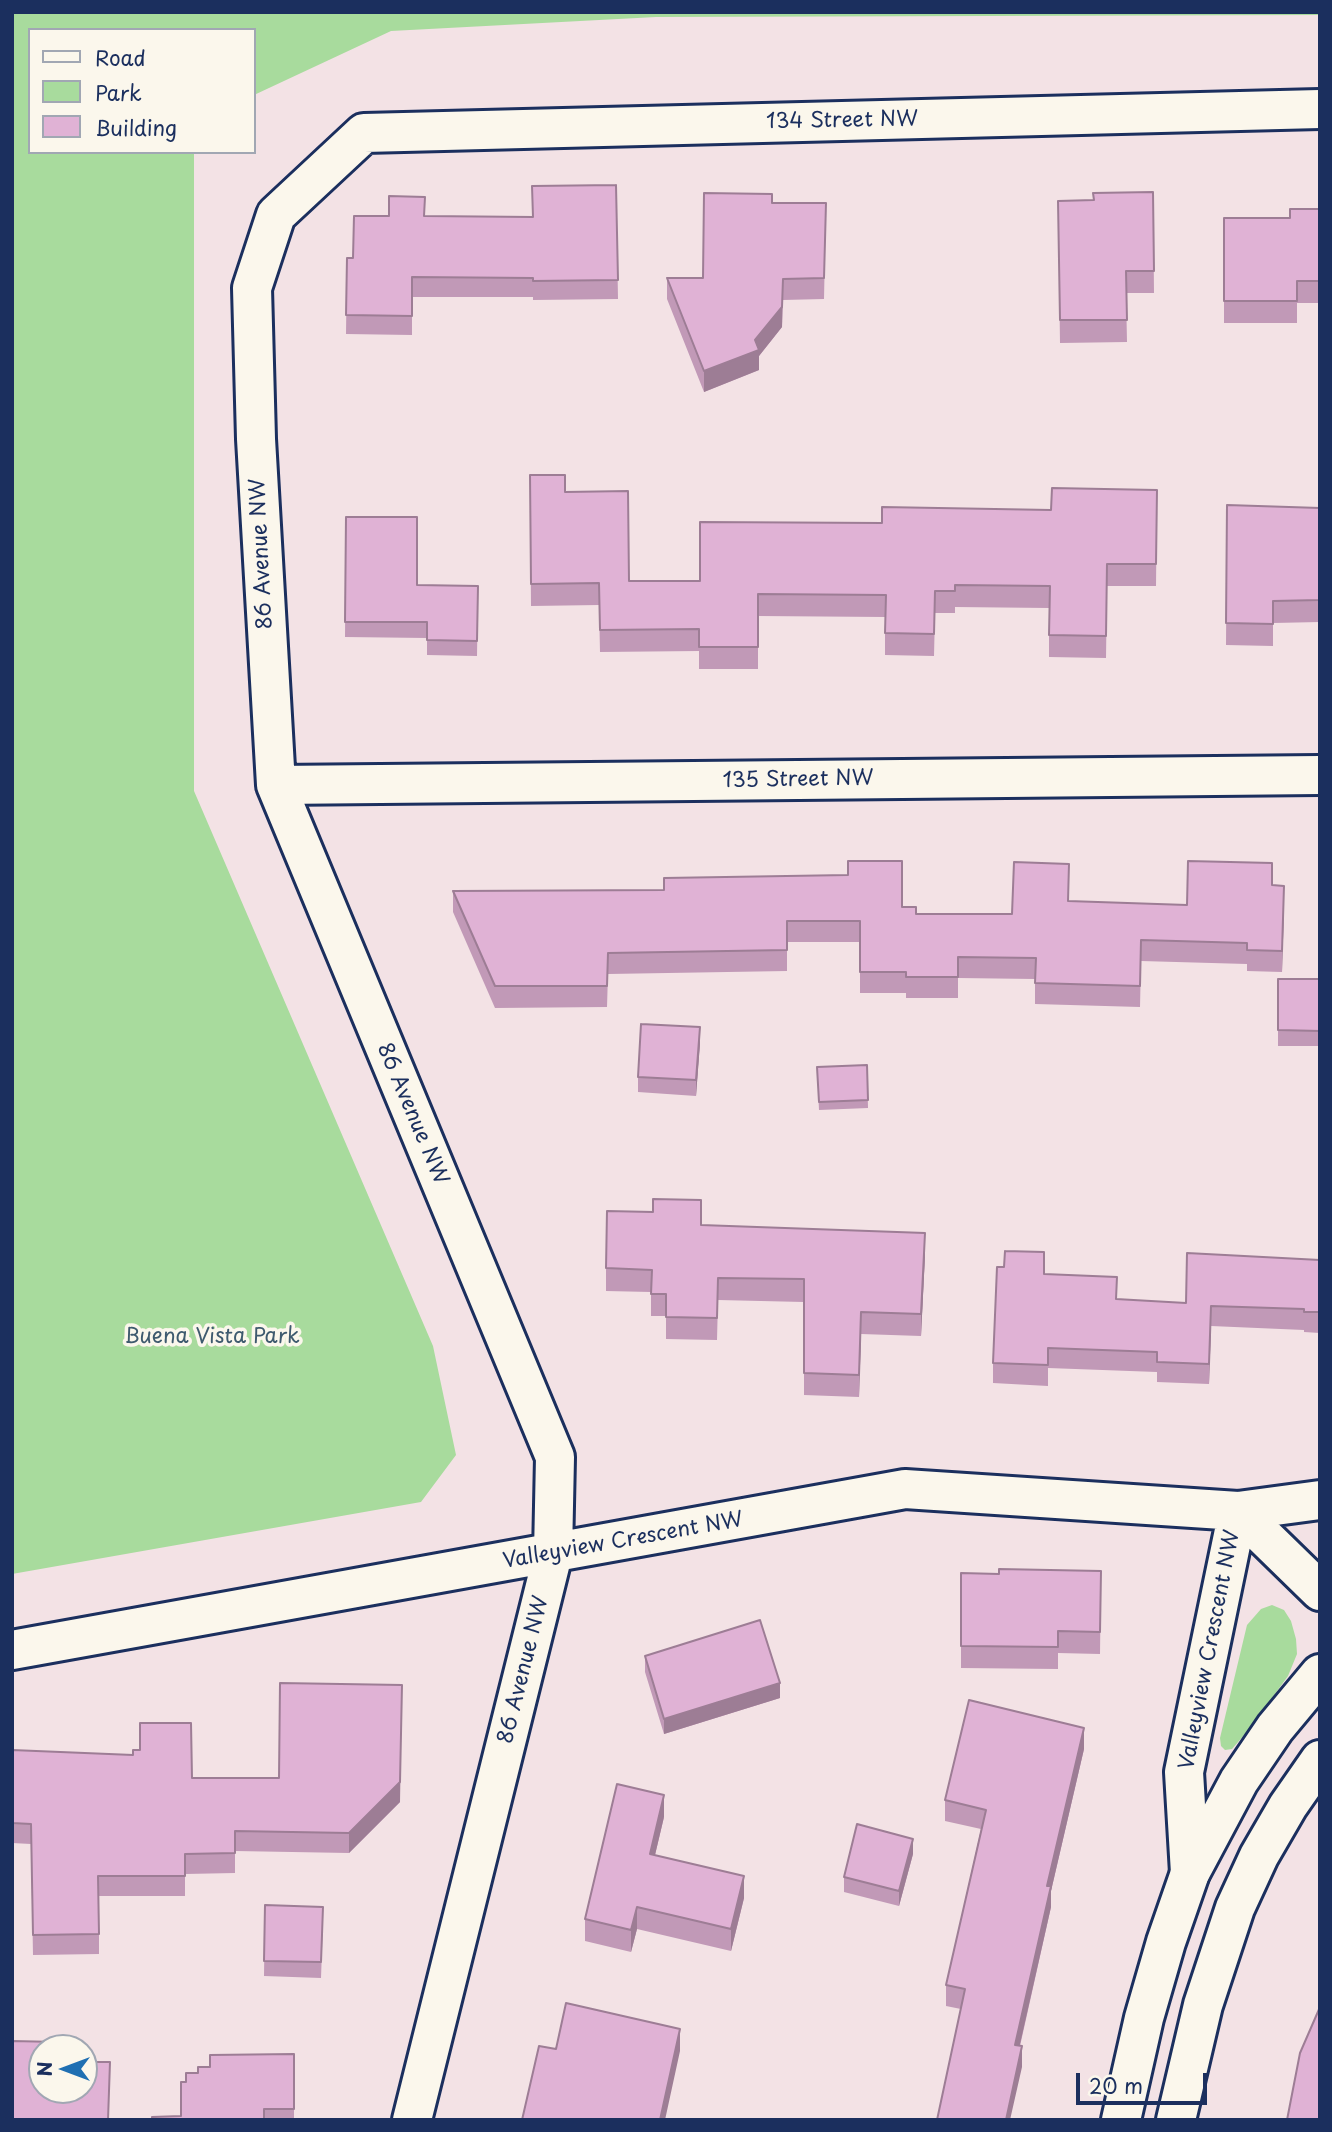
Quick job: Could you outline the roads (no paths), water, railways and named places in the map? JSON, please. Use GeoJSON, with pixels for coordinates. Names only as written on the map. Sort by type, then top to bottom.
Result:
{"type":"FeatureCollection","features":[{"type":"Feature","properties":{"kind":"street","name":"134 Street NW"},"geometry":{"type":"LineString","coordinates":[[364,133],[1320,109]]}},
{"type":"Feature","properties":{"kind":"street","name":"86 Avenue NW"},"geometry":{"type":"LineString","coordinates":[[364,133],[276,215],[252,288],[256,439],[276,785],[555,1457],[553,1554],[412,2120]]}},
{"type":"Feature","properties":{"kind":"street","name":"135 Street NW"},"geometry":{"type":"LineString","coordinates":[[276,785],[1320,775]]}},
{"type":"Feature","properties":{"kind":"street","name":"Valleyview Crescent NW"},"geometry":{"type":"LineString","coordinates":[[12,1650],[905,1489],[1238,1511],[1320,1500]]}},
{"type":"Feature","properties":{"kind":"street","name":"Valleyview Crescent NW"},"geometry":{"type":"LineString","coordinates":[[1238,1511],[1320,1591]]}},
{"type":"Feature","properties":{"kind":"street","name":"Valleyview Crescent NW"},"geometry":{"type":"LineString","coordinates":[[1190,1872],[1184,1772],[1238,1511]]}},
{"type":"Feature","properties":{"kind":"street"},"geometry":{"type":"LineString","coordinates":[[1121,2120],[1144,2018],[1190,1872],[1239,1781],[1275,1728],[1320,1674]]}},
{"type":"Feature","properties":{"kind":"street"},"geometry":{"type":"LineString","coordinates":[[1176,2120],[1203,2004],[1234,1908],[1259,1856],[1288,1806],[1320,1760]]}},
{"type":"Feature","properties":{"kind":"park label","name":"Buena Vista Park"},"geometry":{"type":"Point","coordinates":[212,1337]}}]}
